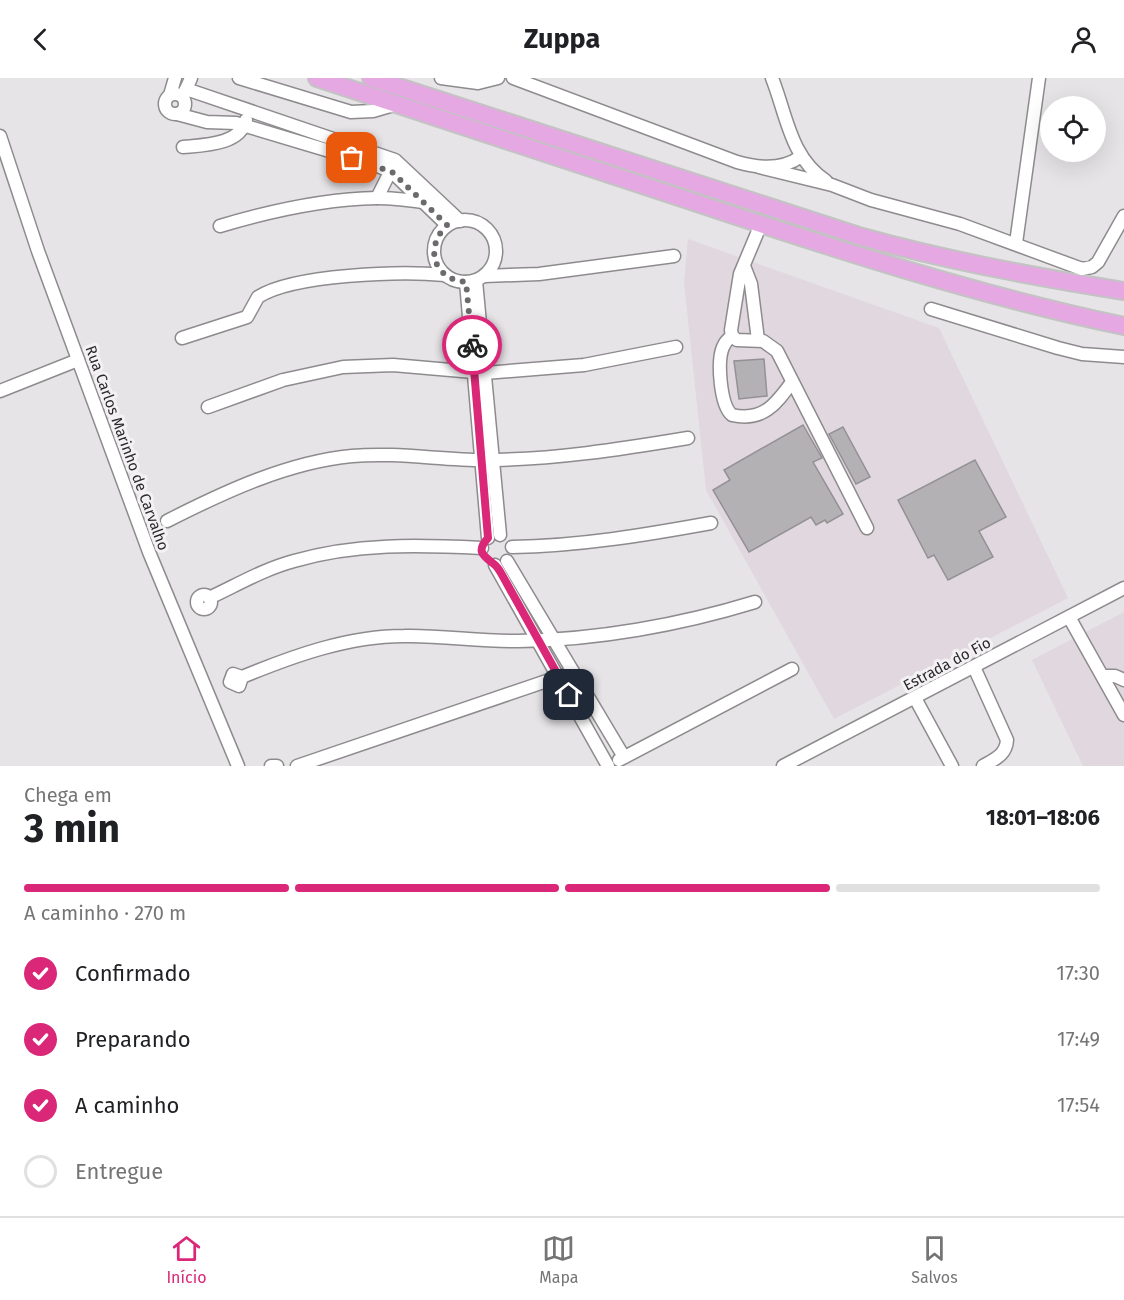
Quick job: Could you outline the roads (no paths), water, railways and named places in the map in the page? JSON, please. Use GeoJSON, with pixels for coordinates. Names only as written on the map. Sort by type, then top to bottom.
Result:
{"type":"FeatureCollection","features":[{"type":"Feature","properties":{"kind":"highway"},"geometry":{"type":"LineString","coordinates":[[317,78],[761,225],[933,279],[1124,326]]}},
{"type":"Feature","properties":{"kind":"highway"},"geometry":{"type":"LineString","coordinates":[[379,80],[862,237],[933,257],[1124,291]]}},
{"type":"Feature","properties":{"kind":"street"},"geometry":{"type":"LineString","coordinates":[[170,95],[175,78]]}},
{"type":"Feature","properties":{"kind":"street"},"geometry":{"type":"LineString","coordinates":[[239,78],[351,112],[364,112],[397,104]]}},
{"type":"Feature","properties":{"kind":"street"},"geometry":{"type":"LineString","coordinates":[[441,78],[478,83],[498,78]]}},
{"type":"Feature","properties":{"kind":"street"},"geometry":{"type":"LineString","coordinates":[[513,78],[722,158],[832,185],[871,200],[960,224],[1082,269],[1089,268],[1098,262],[1124,216]]}},
{"type":"Feature","properties":{"kind":"street"},"geometry":{"type":"LineString","coordinates":[[772,78],[800,157],[816,174],[832,185]]}},
{"type":"Feature","properties":{"kind":"street"},"geometry":{"type":"LineString","coordinates":[[1016,243],[1039,78]]}},
{"type":"Feature","properties":{"kind":"street"},"geometry":{"type":"LineString","coordinates":[[177,114],[184,108],[187,88]]}},
{"type":"Feature","properties":{"kind":"street"},"geometry":{"type":"LineString","coordinates":[[447,225],[423,202],[393,166],[374,164],[229,122],[207,122],[170,114],[165,107],[165,99],[187,88],[393,166],[460,221]]}},
{"type":"Feature","properties":{"kind":"street"},"geometry":{"type":"LineString","coordinates":[[183,147],[231,139],[245,126],[249,110]]}},
{"type":"Feature","properties":{"kind":"street","name":"Rua Carlos Marinho de Carvalho"},"geometry":{"type":"LineString","coordinates":[[0,136],[38,251],[149,552],[238,766]]}},
{"type":"Feature","properties":{"kind":"street"},"geometry":{"type":"LineString","coordinates":[[759,167],[779,166],[800,157]]}},
{"type":"Feature","properties":{"kind":"street"},"geometry":{"type":"LineString","coordinates":[[377,198],[393,166]]}},
{"type":"Feature","properties":{"kind":"street"},"geometry":{"type":"LineString","coordinates":[[220,226],[288,208],[377,198],[423,202]]}},
{"type":"Feature","properties":{"kind":"street"},"geometry":{"type":"LineString","coordinates":[[475,280],[494,265],[496,255],[492,235],[477,222],[460,221],[447,225],[440,233],[434,253],[436,264],[445,275],[457,281],[475,280],[539,274],[674,256]]}},
{"type":"Feature","properties":{"kind":"street"},"geometry":{"type":"LineString","coordinates":[[761,225],[738,284],[732,336],[737,340],[758,340],[773,347],[867,528]]}},
{"type":"Feature","properties":{"kind":"street"},"geometry":{"type":"LineString","coordinates":[[744,266],[751,284],[758,340]]}},
{"type":"Feature","properties":{"kind":"street"},"geometry":{"type":"LineString","coordinates":[[1086,285],[1089,268]]}},
{"type":"Feature","properties":{"kind":"street"},"geometry":{"type":"LineString","coordinates":[[182,338],[247,317],[258,297],[295,285],[374,273],[445,275]]}},
{"type":"Feature","properties":{"kind":"street"},"geometry":{"type":"LineString","coordinates":[[475,280],[480,373],[481,460],[490,540]]}},
{"type":"Feature","properties":{"kind":"street"},"geometry":{"type":"LineString","coordinates":[[931,309],[1082,354],[1124,357]]}},
{"type":"Feature","properties":{"kind":"street"},"geometry":{"type":"LineString","coordinates":[[732,336],[725,342],[721,357],[724,403],[732,415],[751,417],[768,411],[792,382]]}},
{"type":"Feature","properties":{"kind":"street"},"geometry":{"type":"LineString","coordinates":[[208,407],[283,380],[343,367],[393,365],[480,373],[584,365],[676,347]]}},
{"type":"Feature","properties":{"kind":"street"},"geometry":{"type":"LineString","coordinates":[[0,391],[78,360]]}},
{"type":"Feature","properties":{"kind":"street"},"geometry":{"type":"LineString","coordinates":[[480,373],[494,460],[490,540],[485,559],[501,563],[553,638],[624,757]]}},
{"type":"Feature","properties":{"kind":"street"},"geometry":{"type":"LineString","coordinates":[[167,522],[199,505],[271,476],[316,462],[352,456],[402,455],[494,460],[588,452],[688,438]]}},
{"type":"Feature","properties":{"kind":"street"},"geometry":{"type":"LineString","coordinates":[[512,547],[558,546],[612,540],[711,523]]}},
{"type":"Feature","properties":{"kind":"street"},"geometry":{"type":"LineString","coordinates":[[209,598],[264,571],[333,551],[506,538],[512,547]]}},
{"type":"Feature","properties":{"kind":"street"},"geometry":{"type":"LineString","coordinates":[[501,563],[512,547]]}},
{"type":"Feature","properties":{"kind":"street"},"geometry":{"type":"LineString","coordinates":[[501,563],[537,640],[608,766],[792,669]]}},
{"type":"Feature","properties":{"kind":"street","name":"Estrada do Fio"},"geometry":{"type":"LineString","coordinates":[[783,766],[1124,588]]}},
{"type":"Feature","properties":{"kind":"street"},"geometry":{"type":"LineString","coordinates":[[242,677],[292,657],[325,647],[366,640],[402,636],[500,641],[537,640],[658,627],[702,619],[755,602]]}},
{"type":"Feature","properties":{"kind":"street"},"geometry":{"type":"LineString","coordinates":[[1070,616],[1124,715]]}},
{"type":"Feature","properties":{"kind":"street"},"geometry":{"type":"LineString","coordinates":[[974,667],[1007,740],[1006,748],[1000,757],[983,766]]}},
{"type":"Feature","properties":{"kind":"street"},"geometry":{"type":"LineString","coordinates":[[297,766],[573,672]]}},
{"type":"Feature","properties":{"kind":"street"},"geometry":{"type":"LineString","coordinates":[[1102,676],[1115,676],[1124,680]]}},
{"type":"Feature","properties":{"kind":"street"},"geometry":{"type":"LineString","coordinates":[[915,698],[952,766]]}},
{"type":"Feature","properties":{"kind":"street"},"geometry":{"type":"LineString","coordinates":[[272,766],[277,766]]}}]}
